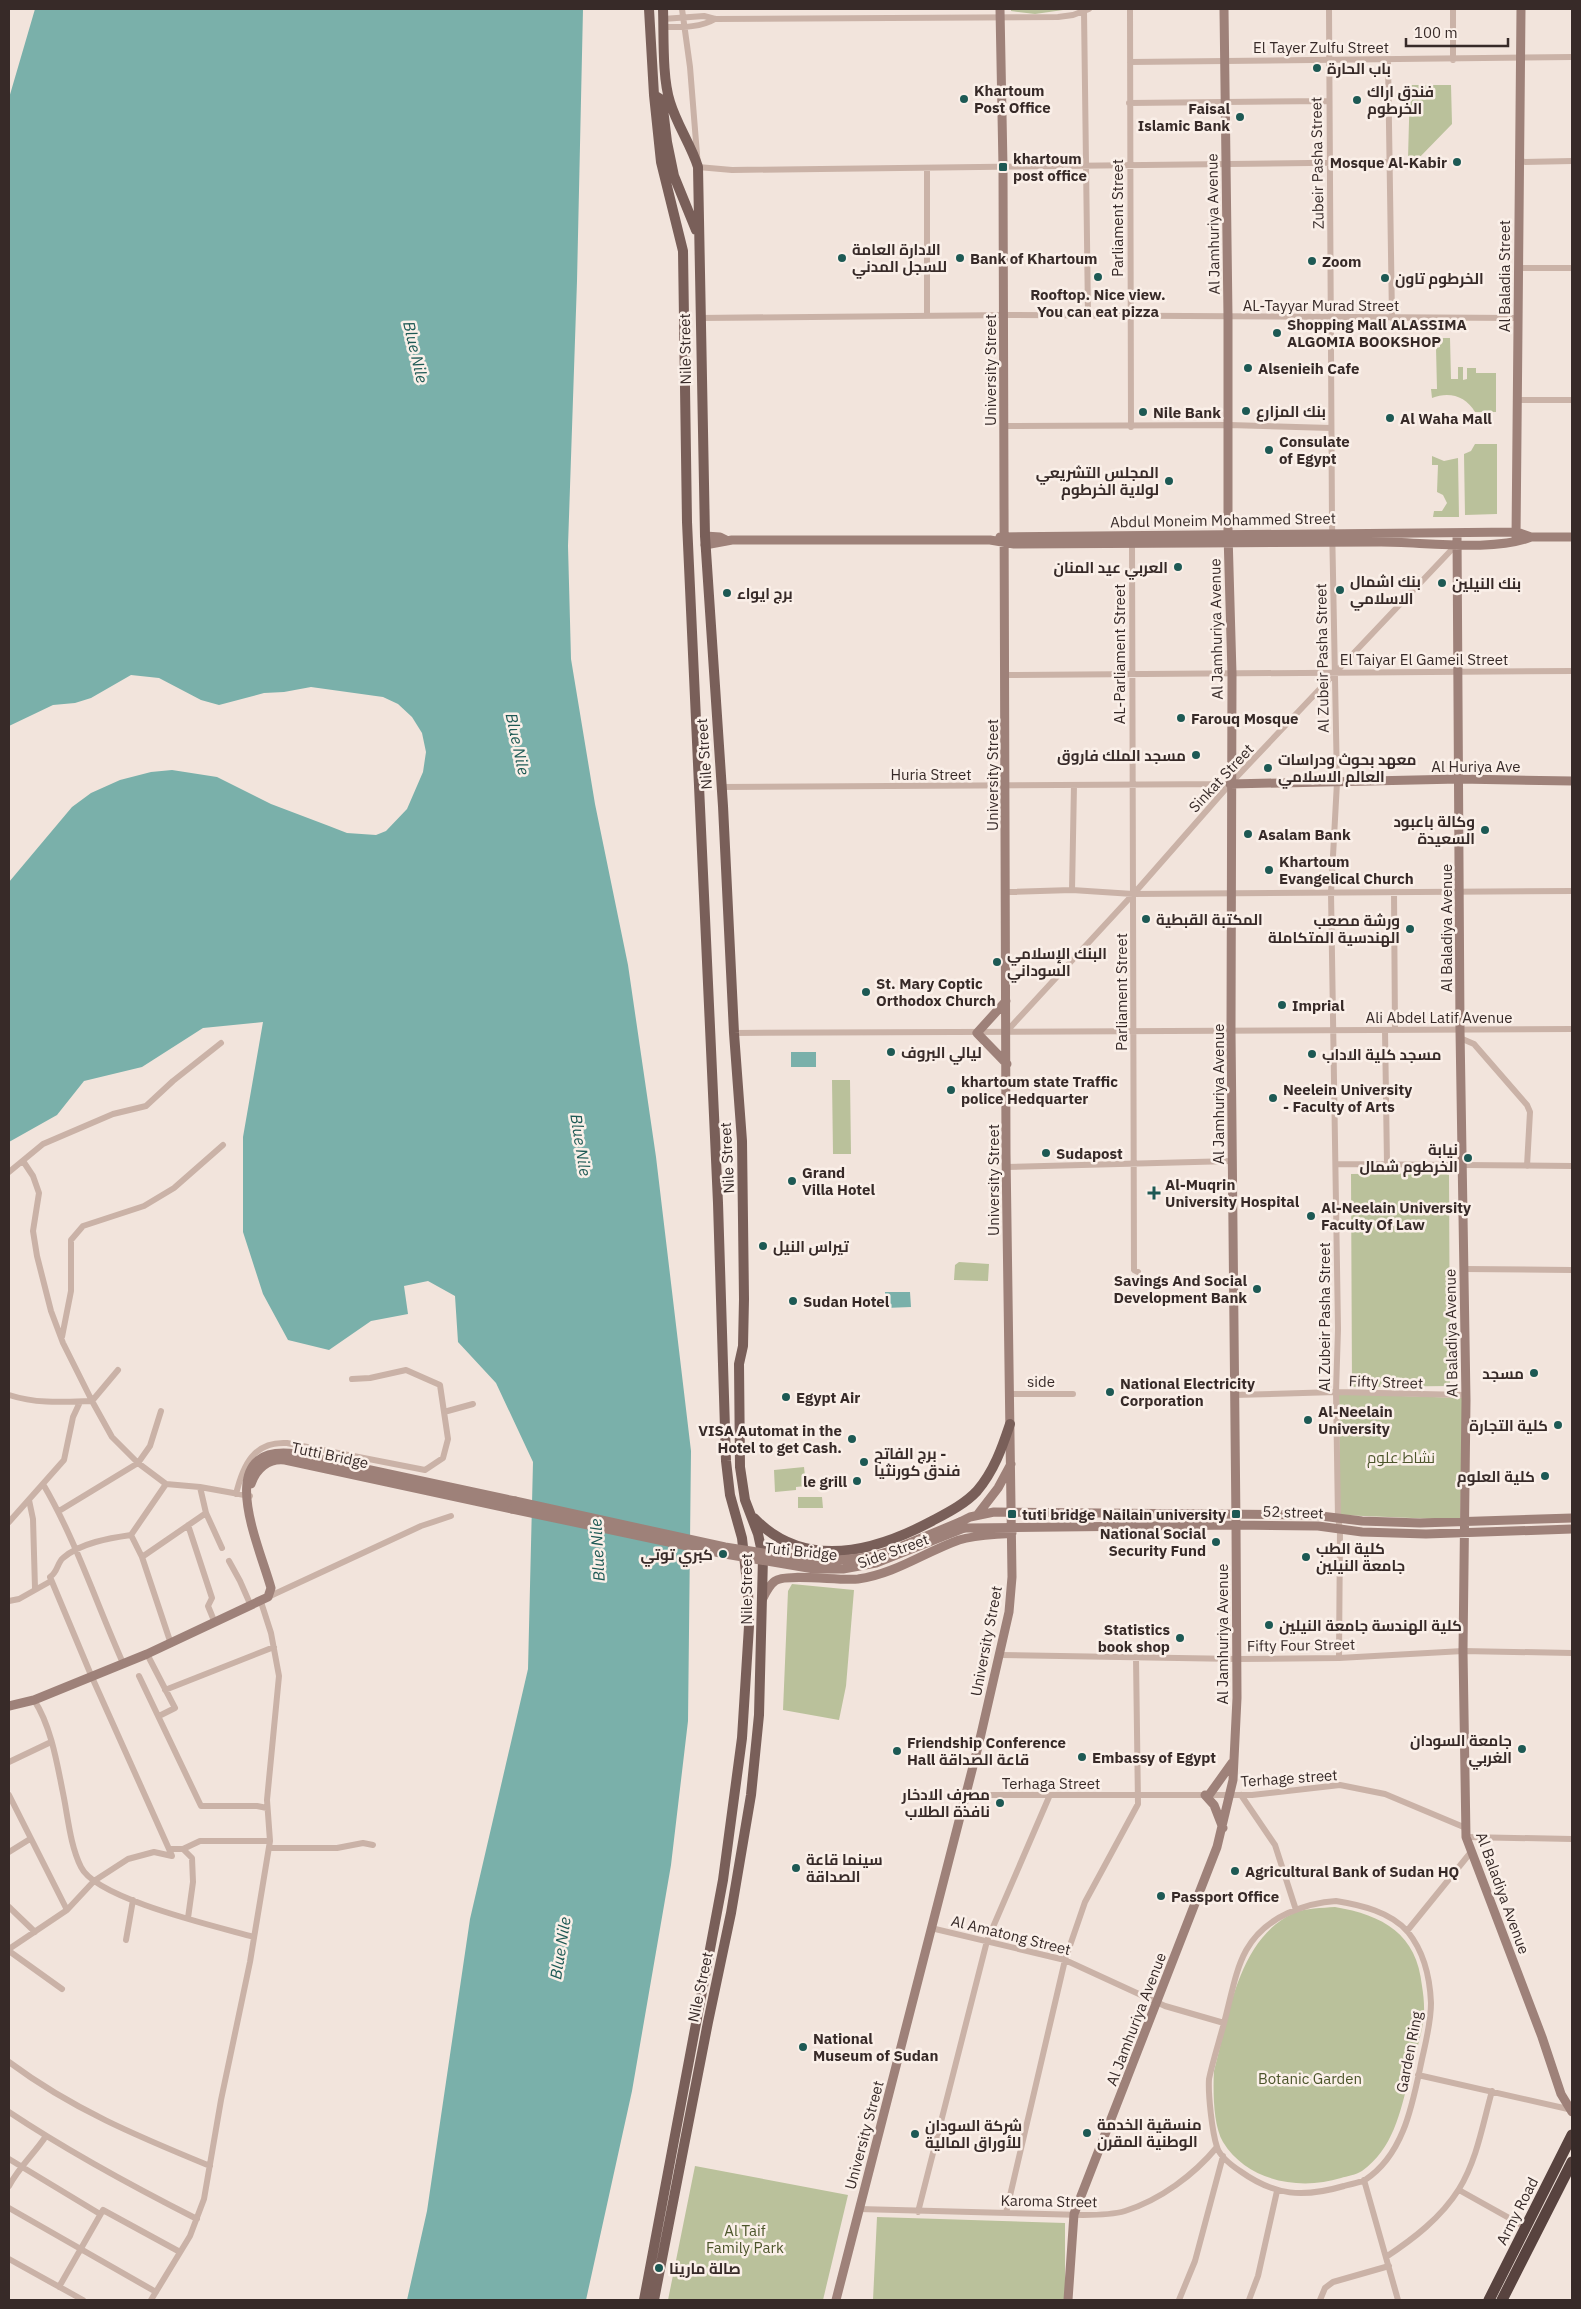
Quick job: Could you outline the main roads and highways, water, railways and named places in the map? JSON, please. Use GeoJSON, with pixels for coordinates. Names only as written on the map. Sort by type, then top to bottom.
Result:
{"type":"FeatureCollection","features":[{"type":"Feature","properties":{"kind":"highway","name":"Army Road"},"geometry":{"type":"LineString","coordinates":[[1490,2300],[1572,2135]]}},
{"type":"Feature","properties":{"kind":"highway","name":"Army Road"},"geometry":{"type":"LineString","coordinates":[[1502,2300],[1572,2162]]}},
{"type":"Feature","properties":{"kind":"main road","name":"Nile Street"},"geometry":{"type":"LineString","coordinates":[[644,2300],[717,1911],[742,1738],[749,1626],[748,1590],[742,1538],[730,1495],[726,1461],[718,1203],[684,439],[683,251],[661,162],[654,95],[649,9]]}},
{"type":"Feature","properties":{"kind":"main road","name":"Nile Street"},"geometry":{"type":"LineString","coordinates":[[654,2300],[731,1913],[758,1739],[763,1557],[758,1534],[750,1515],[740,1467],[738,1378],[743,1346],[744,1197],[705,540],[699,318],[698,167],[690,142],[675,116],[668,95],[663,18]]}},
{"type":"Feature","properties":{"kind":"main road"},"geometry":{"type":"LineString","coordinates":[[650,24],[663,18]]}},
{"type":"Feature","properties":{"kind":"main road"},"geometry":{"type":"LineString","coordinates":[[654,95],[662,100],[667,142],[674,176],[699,238]]}},
{"type":"Feature","properties":{"kind":"main road"},"geometry":{"type":"LineString","coordinates":[[684,439],[688,435],[695,435],[702,444]]}},
{"type":"Feature","properties":{"kind":"main road"},"geometry":{"type":"LineString","coordinates":[[750,1515],[774,1537],[790,1545],[815,1552],[837,1552],[865,1547],[909,1533],[961,1504],[975,1493],[991,1473],[1010,1424]]}},
{"type":"Feature","properties":{"kind":"main road"},"geometry":{"type":"LineString","coordinates":[[742,1738],[758,1739]]}},
{"type":"Feature","properties":{"kind":"main road"},"geometry":{"type":"LineString","coordinates":[[717,1911],[731,1913]]}},
{"type":"Feature","properties":{"kind":"main road"},"geometry":{"type":"LineString","coordinates":[[696,2022],[708,2022]]}},
{"type":"Feature","properties":{"kind":"water","name":"Blue Nile"},"geometry":{"type":"Polygon","coordinates":[[[35,9],[583,9],[577,281],[568,546],[571,659],[595,804],[628,965],[656,1157],[691,1451],[688,1721],[671,1865],[632,2091],[586,2300],[407,2300],[427,2211],[470,1919],[528,1669],[533,1462],[496,1383],[458,1342],[455,1296],[428,1281],[404,1286],[408,1314],[371,1321],[329,1350],[288,1340],[263,1294],[243,1232],[243,1137],[263,1022],[203,1028],[142,1067],[84,1081],[57,1115],[9,1142],[9,882],[72,807],[91,793],[120,780],[151,772],[172,770],[217,777],[271,804],[347,833],[376,835],[386,831],[407,809],[423,772],[426,752],[422,733],[412,717],[398,704],[383,697],[311,687],[284,692],[264,693],[219,705],[201,700],[159,678],[131,675],[91,698],[75,703],[53,705],[9,726],[9,98],[35,9]]]}},
{"type":"Feature","properties":{"kind":"water"},"geometry":{"type":"Polygon","coordinates":[[[791,1052],[816,1052],[816,1067],[791,1067],[791,1052]]]}},
{"type":"Feature","properties":{"kind":"water"},"geometry":{"type":"Polygon","coordinates":[[[885,1292],[910,1292],[911,1307],[885,1308],[885,1292]]]}},
{"type":"Feature","properties":{"kind":"place","name":"باب الحارة"},"geometry":{"type":"Point","coordinates":[1317,68]}},
{"type":"Feature","properties":{"kind":"place","name":"Khartoum Post Office"},"geometry":{"type":"Point","coordinates":[964,99]}},
{"type":"Feature","properties":{"kind":"place","name":"فندق اراك الخرطوم"},"geometry":{"type":"Point","coordinates":[1357,100]}},
{"type":"Feature","properties":{"kind":"place","name":"Faisal Islamic Bank"},"geometry":{"type":"Point","coordinates":[1240,117]}},
{"type":"Feature","properties":{"kind":"place","name":"Mosque Al-Kabir"},"geometry":{"type":"Point","coordinates":[1457,162]}},
{"type":"Feature","properties":{"kind":"place","name":"khartoum post office"},"geometry":{"type":"Point","coordinates":[1003,167]}},
{"type":"Feature","properties":{"kind":"place","name":"الادارة العامة للسجل المدني"},"geometry":{"type":"Point","coordinates":[842,258]}},
{"type":"Feature","properties":{"kind":"place","name":"Bank of Khartoum"},"geometry":{"type":"Point","coordinates":[960,258]}},
{"type":"Feature","properties":{"kind":"place","name":"Zoom"},"geometry":{"type":"Point","coordinates":[1312,261]}},
{"type":"Feature","properties":{"kind":"place","name":"Rooftop. Nice view. You can eat pizza"},"geometry":{"type":"Point","coordinates":[1098,277]}},
{"type":"Feature","properties":{"kind":"place","name":"الخرطوم تاون"},"geometry":{"type":"Point","coordinates":[1385,278]}},
{"type":"Feature","properties":{"kind":"place","name":"Shopping Mall ALASSIMA ALGOMIA BOOKSHOP"},"geometry":{"type":"Point","coordinates":[1277,333]}},
{"type":"Feature","properties":{"kind":"place","name":"Alsenieih Cafe"},"geometry":{"type":"Point","coordinates":[1248,368]}},
{"type":"Feature","properties":{"kind":"place","name":"بنك المزارع"},"geometry":{"type":"Point","coordinates":[1246,411]}},
{"type":"Feature","properties":{"kind":"place","name":"Nile Bank"},"geometry":{"type":"Point","coordinates":[1143,412]}},
{"type":"Feature","properties":{"kind":"place","name":"Al Waha Mall"},"geometry":{"type":"Point","coordinates":[1390,418]}},
{"type":"Feature","properties":{"kind":"place","name":"Consulate of Egypt"},"geometry":{"type":"Point","coordinates":[1269,450]}},
{"type":"Feature","properties":{"kind":"place","name":"المجلس التشريعي لولاية الخرطوم"},"geometry":{"type":"Point","coordinates":[1169,481]}},
{"type":"Feature","properties":{"kind":"place","name":"العربي عيد المنان"},"geometry":{"type":"Point","coordinates":[1178,567]}},
{"type":"Feature","properties":{"kind":"place","name":"بنك النيلين"},"geometry":{"type":"Point","coordinates":[1442,583]}},
{"type":"Feature","properties":{"kind":"place","name":"بنك اشمال الاسلامي"},"geometry":{"type":"Point","coordinates":[1340,590]}},
{"type":"Feature","properties":{"kind":"place","name":"برج ايواء"},"geometry":{"type":"Point","coordinates":[727,593]}},
{"type":"Feature","properties":{"kind":"place","name":"Farouq Mosque"},"geometry":{"type":"Point","coordinates":[1181,718]}},
{"type":"Feature","properties":{"kind":"place","name":"مسجد الملك فاروق"},"geometry":{"type":"Point","coordinates":[1196,755]}},
{"type":"Feature","properties":{"kind":"place","name":"معهد بحوث ودراسات العالم الاسلامي"},"geometry":{"type":"Point","coordinates":[1268,768]}},
{"type":"Feature","properties":{"kind":"place","name":"وكالة باعبود السعيدة"},"geometry":{"type":"Point","coordinates":[1485,830]}},
{"type":"Feature","properties":{"kind":"place","name":"Asalam Bank"},"geometry":{"type":"Point","coordinates":[1248,834]}},
{"type":"Feature","properties":{"kind":"place","name":"Khartoum Evangelical Church"},"geometry":{"type":"Point","coordinates":[1269,870]}},
{"type":"Feature","properties":{"kind":"place","name":"المكتبة القبطية"},"geometry":{"type":"Point","coordinates":[1146,919]}},
{"type":"Feature","properties":{"kind":"place","name":"ورشة مصعب الهندسية المتكاملة"},"geometry":{"type":"Point","coordinates":[1410,929]}},
{"type":"Feature","properties":{"kind":"place","name":"البنك الإسلامي السوداني"},"geometry":{"type":"Point","coordinates":[997,962]}},
{"type":"Feature","properties":{"kind":"place","name":"St. Mary Coptic Orthodox Church"},"geometry":{"type":"Point","coordinates":[866,992]}},
{"type":"Feature","properties":{"kind":"place","name":"Imprial"},"geometry":{"type":"Point","coordinates":[1282,1005]}},
{"type":"Feature","properties":{"kind":"place","name":"ليالي البروف"},"geometry":{"type":"Point","coordinates":[891,1052]}},
{"type":"Feature","properties":{"kind":"place","name":"مسجد كلية الاداب"},"geometry":{"type":"Point","coordinates":[1312,1054]}},
{"type":"Feature","properties":{"kind":"place","name":"khartoum state Traffic police Hedquarter"},"geometry":{"type":"Point","coordinates":[951,1090]}},
{"type":"Feature","properties":{"kind":"place","name":"Neelein University - Faculty of Arts"},"geometry":{"type":"Point","coordinates":[1273,1098]}},
{"type":"Feature","properties":{"kind":"place","name":"Sudapost"},"geometry":{"type":"Point","coordinates":[1046,1153]}},
{"type":"Feature","properties":{"kind":"place","name":"نيابة الخرطوم شمال"},"geometry":{"type":"Point","coordinates":[1468,1158]}},
{"type":"Feature","properties":{"kind":"place","name":"Grand Villa Hotel"},"geometry":{"type":"Point","coordinates":[792,1181]}},
{"type":"Feature","properties":{"kind":"place","name":"Al-Muqrin University Hospital"},"geometry":{"type":"Point","coordinates":[1154,1193]}},
{"type":"Feature","properties":{"kind":"place","name":"Al-Neelain University Faculty Of Law"},"geometry":{"type":"Point","coordinates":[1311,1216]}},
{"type":"Feature","properties":{"kind":"place","name":"تيراس النيل"},"geometry":{"type":"Point","coordinates":[763,1246]}},
{"type":"Feature","properties":{"kind":"place","name":"Savings And Social Development Bank"},"geometry":{"type":"Point","coordinates":[1257,1289]}},
{"type":"Feature","properties":{"kind":"place","name":"Sudan Hotel"},"geometry":{"type":"Point","coordinates":[793,1301]}},
{"type":"Feature","properties":{"kind":"place","name":"مسجد"},"geometry":{"type":"Point","coordinates":[1534,1373]}},
{"type":"Feature","properties":{"kind":"place","name":"National Electricity Corporation"},"geometry":{"type":"Point","coordinates":[1110,1392]}},
{"type":"Feature","properties":{"kind":"place","name":"Egypt Air"},"geometry":{"type":"Point","coordinates":[786,1397]}},
{"type":"Feature","properties":{"kind":"place","name":"Al-Neelain University"},"geometry":{"type":"Point","coordinates":[1308,1420]}},
{"type":"Feature","properties":{"kind":"place","name":"كلية التجارة"},"geometry":{"type":"Point","coordinates":[1558,1425]}},
{"type":"Feature","properties":{"kind":"place","name":"VISA Automat in the Hotel to get Cash."},"geometry":{"type":"Point","coordinates":[852,1439]}},
{"type":"Feature","properties":{"kind":"place","name":"برج الفاتح - فندق كورنثيا"},"geometry":{"type":"Point","coordinates":[864,1462]}},
{"type":"Feature","properties":{"kind":"place","name":"كلية العلوم"},"geometry":{"type":"Point","coordinates":[1545,1476]}},
{"type":"Feature","properties":{"kind":"place","name":"le grill"},"geometry":{"type":"Point","coordinates":[857,1481]}},
{"type":"Feature","properties":{"kind":"place","name":"tuti bridge"},"geometry":{"type":"Point","coordinates":[1012,1514]}},
{"type":"Feature","properties":{"kind":"place","name":"Nailain university"},"geometry":{"type":"Point","coordinates":[1236,1514]}},
{"type":"Feature","properties":{"kind":"place","name":"National Social Security Fund"},"geometry":{"type":"Point","coordinates":[1216,1542]}},
{"type":"Feature","properties":{"kind":"place","name":"كبري توتي"},"geometry":{"type":"Point","coordinates":[723,1554]}},
{"type":"Feature","properties":{"kind":"place","name":"كلية الطب جامعة النيلين"},"geometry":{"type":"Point","coordinates":[1306,1557]}},
{"type":"Feature","properties":{"kind":"place","name":"كلية الهندسة جامعة النيلين"},"geometry":{"type":"Point","coordinates":[1269,1625]}},
{"type":"Feature","properties":{"kind":"place","name":"Statistics book shop"},"geometry":{"type":"Point","coordinates":[1180,1638]}},
{"type":"Feature","properties":{"kind":"place","name":"جامعة السودان الغربي"},"geometry":{"type":"Point","coordinates":[1522,1749]}},
{"type":"Feature","properties":{"kind":"place","name":"Friendship Conference Hall قاعة الصداقة"},"geometry":{"type":"Point","coordinates":[897,1751]}},
{"type":"Feature","properties":{"kind":"place","name":"Embassy of Egypt"},"geometry":{"type":"Point","coordinates":[1082,1757]}},
{"type":"Feature","properties":{"kind":"place","name":"مصرف الادخار نافذة الطلاب"},"geometry":{"type":"Point","coordinates":[1000,1803]}},
{"type":"Feature","properties":{"kind":"place","name":"سينما قاعة الصداقة"},"geometry":{"type":"Point","coordinates":[796,1868]}},
{"type":"Feature","properties":{"kind":"place","name":"Agricultural Bank of Sudan HQ"},"geometry":{"type":"Point","coordinates":[1235,1871]}},
{"type":"Feature","properties":{"kind":"place","name":"Passport Office"},"geometry":{"type":"Point","coordinates":[1161,1896]}},
{"type":"Feature","properties":{"kind":"place","name":"National Museum of Sudan"},"geometry":{"type":"Point","coordinates":[803,2047]}},
{"type":"Feature","properties":{"kind":"place","name":"منسقية الخدمة الوطنية المقرن"},"geometry":{"type":"Point","coordinates":[1087,2133]}},
{"type":"Feature","properties":{"kind":"place","name":"شركة السودان للأوراق المالية"},"geometry":{"type":"Point","coordinates":[915,2134]}},
{"type":"Feature","properties":{"kind":"place","name":"صالة مارينا"},"geometry":{"type":"Point","coordinates":[659,2268]}},
{"type":"Feature","properties":{"kind":"park label","name":"نشاط علوم"},"geometry":{"type":"Point","coordinates":[1401,1457]}},
{"type":"Feature","properties":{"kind":"park label","name":"Botanic Garden"},"geometry":{"type":"Point","coordinates":[1310,2078]}},
{"type":"Feature","properties":{"kind":"park label","name":"Al Taif Family Park"},"geometry":{"type":"Point","coordinates":[745,2238]}}]}
